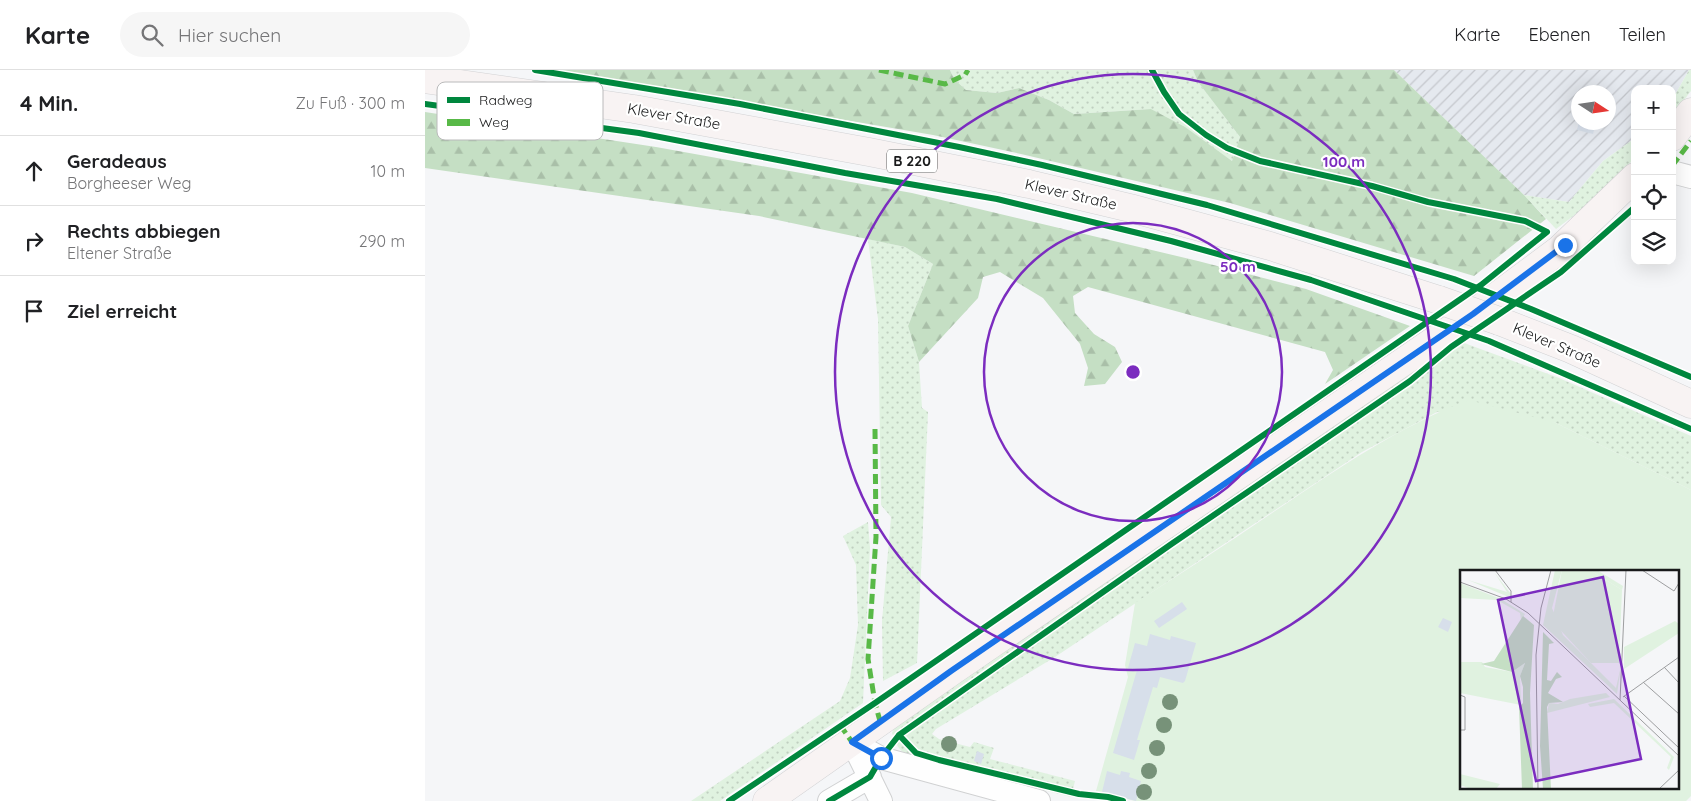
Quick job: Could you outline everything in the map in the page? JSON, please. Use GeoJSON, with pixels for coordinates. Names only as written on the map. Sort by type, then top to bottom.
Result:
{"type":"FeatureCollection","features":[{"type":"Feature","properties":{"kind":"main road","name":"Klever Straße"},"geometry":{"type":"LineString","coordinates":[[425,79],[446,82]]}},
{"type":"Feature","properties":{"kind":"main road","name":"Klever Straße"},"geometry":{"type":"LineString","coordinates":[[603,105],[830,144],[1029,184],[1130,208],[1270,246],[1499,321],[1571,349],[1691,404]]}},
{"type":"Feature","properties":{"kind":"main road"},"geometry":{"type":"LineString","coordinates":[[1676,132],[1691,112]]}},
{"type":"Feature","properties":{"kind":"main road"},"geometry":{"type":"LineString","coordinates":[[767,801],[951,671],[1473,314],[1559,250],[1631,181]]}},
{"type":"Feature","properties":{"kind":"street"},"geometry":{"type":"LineString","coordinates":[[1676,173],[1691,177]]}},
{"type":"Feature","properties":{"kind":"street"},"geometry":{"type":"LineString","coordinates":[[852,742],[881,801]]}},
{"type":"Feature","properties":{"kind":"street"},"geometry":{"type":"LineString","coordinates":[[852,742],[881,758],[1039,801]]}},
{"type":"Feature","properties":{"kind":"street"},"geometry":{"type":"LineString","coordinates":[[829,801],[870,777]]}},
{"type":"Feature","properties":{"kind":"shaded area"},"geometry":{"type":"Polygon","coordinates":[[[1394,70],[1689,70],[1676,93],[1676,85],[1631,85],[1631,141],[1603,161],[1569,202],[1524,195],[1394,70]]]}},
{"type":"Feature","properties":{"kind":"green space"},"geometry":{"type":"Polygon","coordinates":[[[552,70],[950,70],[954,79],[966,90],[997,93],[1019,88],[1049,100],[1074,114],[1151,109],[1185,127],[1232,161],[1240,137],[1198,82],[1193,70],[1394,70],[1524,195],[1546,219],[1474,276],[1230,203],[1021,154],[933,135],[552,70]]]}},
{"type":"Feature","properties":{"kind":"green space"},"geometry":{"type":"Polygon","coordinates":[[[950,70],[1193,70],[1198,82],[1240,137],[1232,161],[1151,109],[1074,114],[1049,100],[1019,88],[997,93],[966,90],[954,79],[950,70]]]}},
{"type":"Feature","properties":{"kind":"green space"},"geometry":{"type":"Polygon","coordinates":[[[1689,70],[1691,70],[1691,91],[1676,110],[1676,93],[1689,70]]]}},
{"type":"Feature","properties":{"kind":"green space"},"geometry":{"type":"Polygon","coordinates":[[[425,112],[437,114],[437,140],[603,139],[656,147],[912,193],[1198,261],[1306,289],[1410,326],[1325,384],[1333,370],[1325,352],[1088,287],[1073,296],[1075,313],[1094,334],[1115,347],[1122,362],[1105,384],[1084,386],[1088,368],[1080,344],[1043,298],[1000,272],[983,277],[978,298],[919,362],[908,326],[933,264],[905,247],[759,216],[425,168],[425,112]]]}},
{"type":"Feature","properties":{"kind":"green space"},"geometry":{"type":"Polygon","coordinates":[[[1631,141],[1631,162],[1588,205],[1556,229],[1524,195],[1569,202],[1603,161],[1631,141]]]}},
{"type":"Feature","properties":{"kind":"green space"},"geometry":{"type":"Polygon","coordinates":[[[868,239],[905,247],[933,264],[908,326],[919,362],[922,408],[928,412],[917,663],[883,681],[882,621],[891,517],[881,505],[878,319],[868,239]]]}},
{"type":"Feature","properties":{"kind":"green space"},"geometry":{"type":"Polygon","coordinates":[[[1456,340],[1559,378],[1691,436],[1691,490],[1556,423],[1437,412],[1362,452],[1055,657],[936,729],[932,734],[939,739],[970,747],[974,742],[994,748],[990,759],[1075,781],[1071,797],[921,759],[905,753],[899,748],[892,733],[896,724],[1456,340]]]}},
{"type":"Feature","properties":{"kind":"green space"},"geometry":{"type":"Polygon","coordinates":[[[1469,400],[1556,423],[1691,490],[1691,796],[1686,801],[1135,801],[1096,791],[1128,677],[1125,665],[1135,603],[1343,465],[1417,423],[1469,400]]]}},
{"type":"Feature","properties":{"kind":"green space"},"geometry":{"type":"Polygon","coordinates":[[[868,522],[870,548],[863,703],[720,801],[691,801],[840,701],[850,678],[858,625],[856,565],[843,536],[868,522]]]}},
{"type":"Feature","properties":{"kind":"building"},"geometry":{"type":"Polygon","coordinates":[[[1577,130],[1594,130],[1593,134],[1577,130]]]}},
{"type":"Feature","properties":{"kind":"building"},"geometry":{"type":"Polygon","coordinates":[[[1182,602],[1187,609],[1159,628],[1154,621],[1182,602]]]}},
{"type":"Feature","properties":{"kind":"building"},"geometry":{"type":"Polygon","coordinates":[[[1443,618],[1452,622],[1448,632],[1438,627],[1443,618]]]}},
{"type":"Feature","properties":{"kind":"building"},"geometry":{"type":"Polygon","coordinates":[[[1150,634],[1170,640],[1171,636],[1196,643],[1185,681],[1183,683],[1160,677],[1157,688],[1153,687],[1137,740],[1140,740],[1134,760],[1113,753],[1137,670],[1128,668],[1135,643],[1147,646],[1150,634]]]}},
{"type":"Feature","properties":{"kind":"building"},"geometry":{"type":"Polygon","coordinates":[[[977,751],[984,754],[981,764],[974,761],[977,751]]]}},
{"type":"Feature","properties":{"kind":"building"},"geometry":{"type":"Polygon","coordinates":[[[1107,771],[1120,775],[1121,771],[1130,773],[1129,777],[1141,781],[1136,801],[1102,792],[1107,771]]]}},
{"type":"Feature","properties":{"kind":"marked path"},"geometry":{"type":"LineString","coordinates":[[879,70],[945,84],[965,75],[968,70]]}},
{"type":"Feature","properties":{"kind":"marked path"},"geometry":{"type":"LineString","coordinates":[[1676,161],[1691,141]]}},
{"type":"Feature","properties":{"kind":"marked path"},"geometry":{"type":"LineString","coordinates":[[875,429],[876,537],[868,659],[880,721]]}},
{"type":"Feature","properties":{"kind":"marked path"},"geometry":{"type":"LineString","coordinates":[[840,725],[852,742]]}},
{"type":"Feature","properties":{"kind":"cycle path"},"geometry":{"type":"LineString","coordinates":[[535,70],[740,104],[959,147],[1207,205],[1454,279],[1531,309],[1691,377]]}},
{"type":"Feature","properties":{"kind":"cycle path"},"geometry":{"type":"LineString","coordinates":[[729,801],[875,703],[1481,285],[1547,232],[1525,221],[1428,202],[1372,186],[1260,161],[1227,148],[1206,135],[1179,114],[1152,70]]}},
{"type":"Feature","properties":{"kind":"cycle path"},"geometry":{"type":"LineString","coordinates":[[425,104],[437,106]]}},
{"type":"Feature","properties":{"kind":"cycle path"},"geometry":{"type":"LineString","coordinates":[[603,128],[639,133],[845,173],[997,199],[1171,241],[1311,280],[1489,341],[1691,429]]}},
{"type":"Feature","properties":{"kind":"cycle path"},"geometry":{"type":"LineString","coordinates":[[829,801],[870,777],[881,758],[899,735],[1170,545],[1410,381],[1451,347],[1561,272],[1631,211]]}},
{"type":"Feature","properties":{"kind":"cycle path"},"geometry":{"type":"LineString","coordinates":[[899,735],[916,753],[939,760],[1079,794],[1108,797],[1123,801]]}},
{"type":"Feature","properties":{"kind":"route"},"geometry":{"type":"LineString","coordinates":[[881,758],[852,742],[951,671],[1473,314],[1565,245]]}}]}
